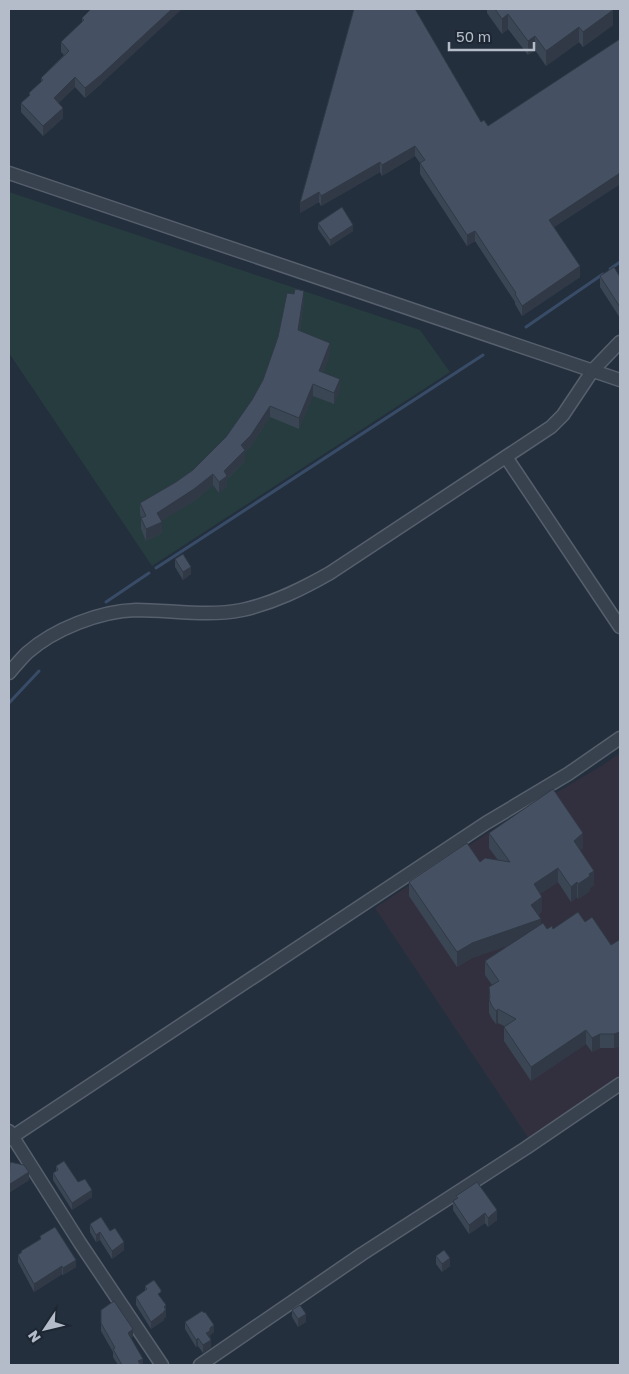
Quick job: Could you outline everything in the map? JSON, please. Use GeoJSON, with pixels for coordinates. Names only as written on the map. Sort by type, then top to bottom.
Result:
{"type":"FeatureCollection","features":[{"type":"Feature","properties":{"kind":"street"},"geometry":{"type":"LineString","coordinates":[[9,173],[620,380]]}},
{"type":"Feature","properties":{"kind":"street"},"geometry":{"type":"LineString","coordinates":[[9,672],[28,653],[45,641],[80,622],[135,610],[210,613],[241,610],[266,604],[308,586],[541,435],[563,415],[593,370],[620,342]]}},
{"type":"Feature","properties":{"kind":"street"},"geometry":{"type":"LineString","coordinates":[[506,457],[620,627]]}},
{"type":"Feature","properties":{"kind":"street"},"geometry":{"type":"LineString","coordinates":[[162,1365],[10,1135],[486,823],[568,774],[620,738]]}},
{"type":"Feature","properties":{"kind":"street"},"geometry":{"type":"LineString","coordinates":[[200,1365],[362,1254],[526,1148],[620,1084]]}},
{"type":"Feature","properties":{"kind":"shaded area"},"geometry":{"type":"Polygon","coordinates":[[[620,753],[620,1079],[529,1139],[375,908],[488,833],[620,753]]]}},
{"type":"Feature","properties":{"kind":"green space"},"geometry":{"type":"Polygon","coordinates":[[[9,192],[420,330],[450,372],[152,566],[9,353],[9,192]]]}},
{"type":"Feature","properties":{"kind":"building"},"geometry":{"type":"Polygon","coordinates":[[[91,9],[172,9],[85,88],[75,77],[54,98],[63,108],[43,126],[21,103],[43,80],[41,78],[69,51],[61,42],[84,20],[82,18],[91,9]]]}},
{"type":"Feature","properties":{"kind":"building"},"geometry":{"type":"Polygon","coordinates":[[[354,9],[415,9],[481,122],[484,120],[488,126],[620,39],[620,173],[549,220],[580,266],[522,306],[516,293],[475,231],[467,235],[420,163],[425,160],[415,146],[382,165],[380,162],[321,196],[319,192],[300,203],[354,9]]]}},
{"type":"Feature","properties":{"kind":"building"},"geometry":{"type":"Polygon","coordinates":[[[495,9],[613,10],[583,32],[579,27],[546,51],[535,36],[528,41],[508,14],[502,19],[495,9]]]}},
{"type":"Feature","properties":{"kind":"building"},"geometry":{"type":"Polygon","coordinates":[[[342,207],[353,225],[330,240],[318,223],[342,207]]]}},
{"type":"Feature","properties":{"kind":"building"},"geometry":{"type":"Polygon","coordinates":[[[614,267],[620,277],[620,307],[600,276],[614,267]]]}},
{"type":"Feature","properties":{"kind":"building"},"geometry":{"type":"Polygon","coordinates":[[[295,289],[304,291],[298,330],[330,343],[319,371],[340,379],[334,393],[313,384],[299,418],[270,406],[251,435],[241,445],[245,450],[224,471],[227,476],[219,482],[213,474],[157,513],[162,522],[146,529],[141,518],[146,516],[140,503],[193,470],[226,437],[252,400],[263,380],[278,337],[287,293],[294,294],[295,289]]]}},
{"type":"Feature","properties":{"kind":"building"},"geometry":{"type":"Polygon","coordinates":[[[183,554],[191,567],[183,572],[175,559],[183,554]]]}},
{"type":"Feature","properties":{"kind":"building"},"geometry":{"type":"Polygon","coordinates":[[[553,789],[583,833],[574,841],[594,871],[589,874],[590,876],[571,887],[558,868],[534,884],[542,897],[531,905],[541,919],[472,943],[457,952],[409,882],[467,843],[480,862],[485,858],[510,862],[489,833],[553,789]]]}},
{"type":"Feature","properties":{"kind":"building"},"geometry":{"type":"Polygon","coordinates":[[[578,912],[585,922],[592,917],[611,945],[620,940],[620,1032],[600,1034],[592,1038],[586,1030],[531,1067],[504,1027],[516,1019],[498,1009],[496,1011],[492,1006],[489,999],[489,987],[499,981],[485,961],[543,923],[547,929],[552,926],[553,929],[578,912]]]}},
{"type":"Feature","properties":{"kind":"building"},"geometry":{"type":"Polygon","coordinates":[[[64,1161],[78,1182],[85,1179],[92,1190],[72,1203],[53,1173],[58,1170],[56,1166],[64,1161]]]}},
{"type":"Feature","properties":{"kind":"building"},"geometry":{"type":"Polygon","coordinates":[[[10,1162],[24,1165],[29,1172],[10,1184],[9,1181],[10,1162]]]}},
{"type":"Feature","properties":{"kind":"building"},"geometry":{"type":"Polygon","coordinates":[[[477,1182],[497,1210],[488,1218],[485,1213],[469,1225],[453,1201],[458,1198],[456,1196],[477,1182]]]}},
{"type":"Feature","properties":{"kind":"building"},"geometry":{"type":"Polygon","coordinates":[[[101,1217],[110,1231],[115,1228],[124,1242],[112,1251],[100,1232],[96,1235],[90,1224],[101,1217]]]}},
{"type":"Feature","properties":{"kind":"building"},"geometry":{"type":"Polygon","coordinates":[[[55,1227],[76,1260],[63,1268],[62,1266],[34,1284],[18,1255],[21,1251],[41,1239],[40,1236],[55,1227]]]}},
{"type":"Feature","properties":{"kind":"building"},"geometry":{"type":"Polygon","coordinates":[[[444,1250],[450,1258],[442,1264],[436,1256],[444,1250]]]}},
{"type":"Feature","properties":{"kind":"building"},"geometry":{"type":"Polygon","coordinates":[[[154,1280],[161,1290],[158,1294],[166,1305],[164,1307],[166,1310],[151,1322],[136,1297],[147,1289],[145,1286],[154,1280]]]}},
{"type":"Feature","properties":{"kind":"building"},"geometry":{"type":"Polygon","coordinates":[[[114,1301],[133,1329],[128,1333],[143,1359],[138,1361],[141,1365],[122,1365],[101,1323],[101,1310],[114,1301]]]}},
{"type":"Feature","properties":{"kind":"building"},"geometry":{"type":"Polygon","coordinates":[[[300,1305],[306,1314],[298,1319],[292,1310],[300,1305]]]}},
{"type":"Feature","properties":{"kind":"building"},"geometry":{"type":"Polygon","coordinates":[[[202,1311],[205,1312],[214,1325],[206,1333],[211,1340],[203,1345],[198,1338],[196,1340],[185,1322],[202,1311]]]}},
{"type":"Feature","properties":{"kind":"waterway"},"geometry":{"type":"LineString","coordinates":[[610,269],[620,262]]}},
{"type":"Feature","properties":{"kind":"waterway"},"geometry":{"type":"LineString","coordinates":[[526,327],[603,274]]}},
{"type":"Feature","properties":{"kind":"waterway"},"geometry":{"type":"LineString","coordinates":[[156,568],[483,355]]}},
{"type":"Feature","properties":{"kind":"waterway"},"geometry":{"type":"LineString","coordinates":[[106,602],[149,573]]}},
{"type":"Feature","properties":{"kind":"waterway"},"geometry":{"type":"LineString","coordinates":[[9,703],[39,671]]}}]}
